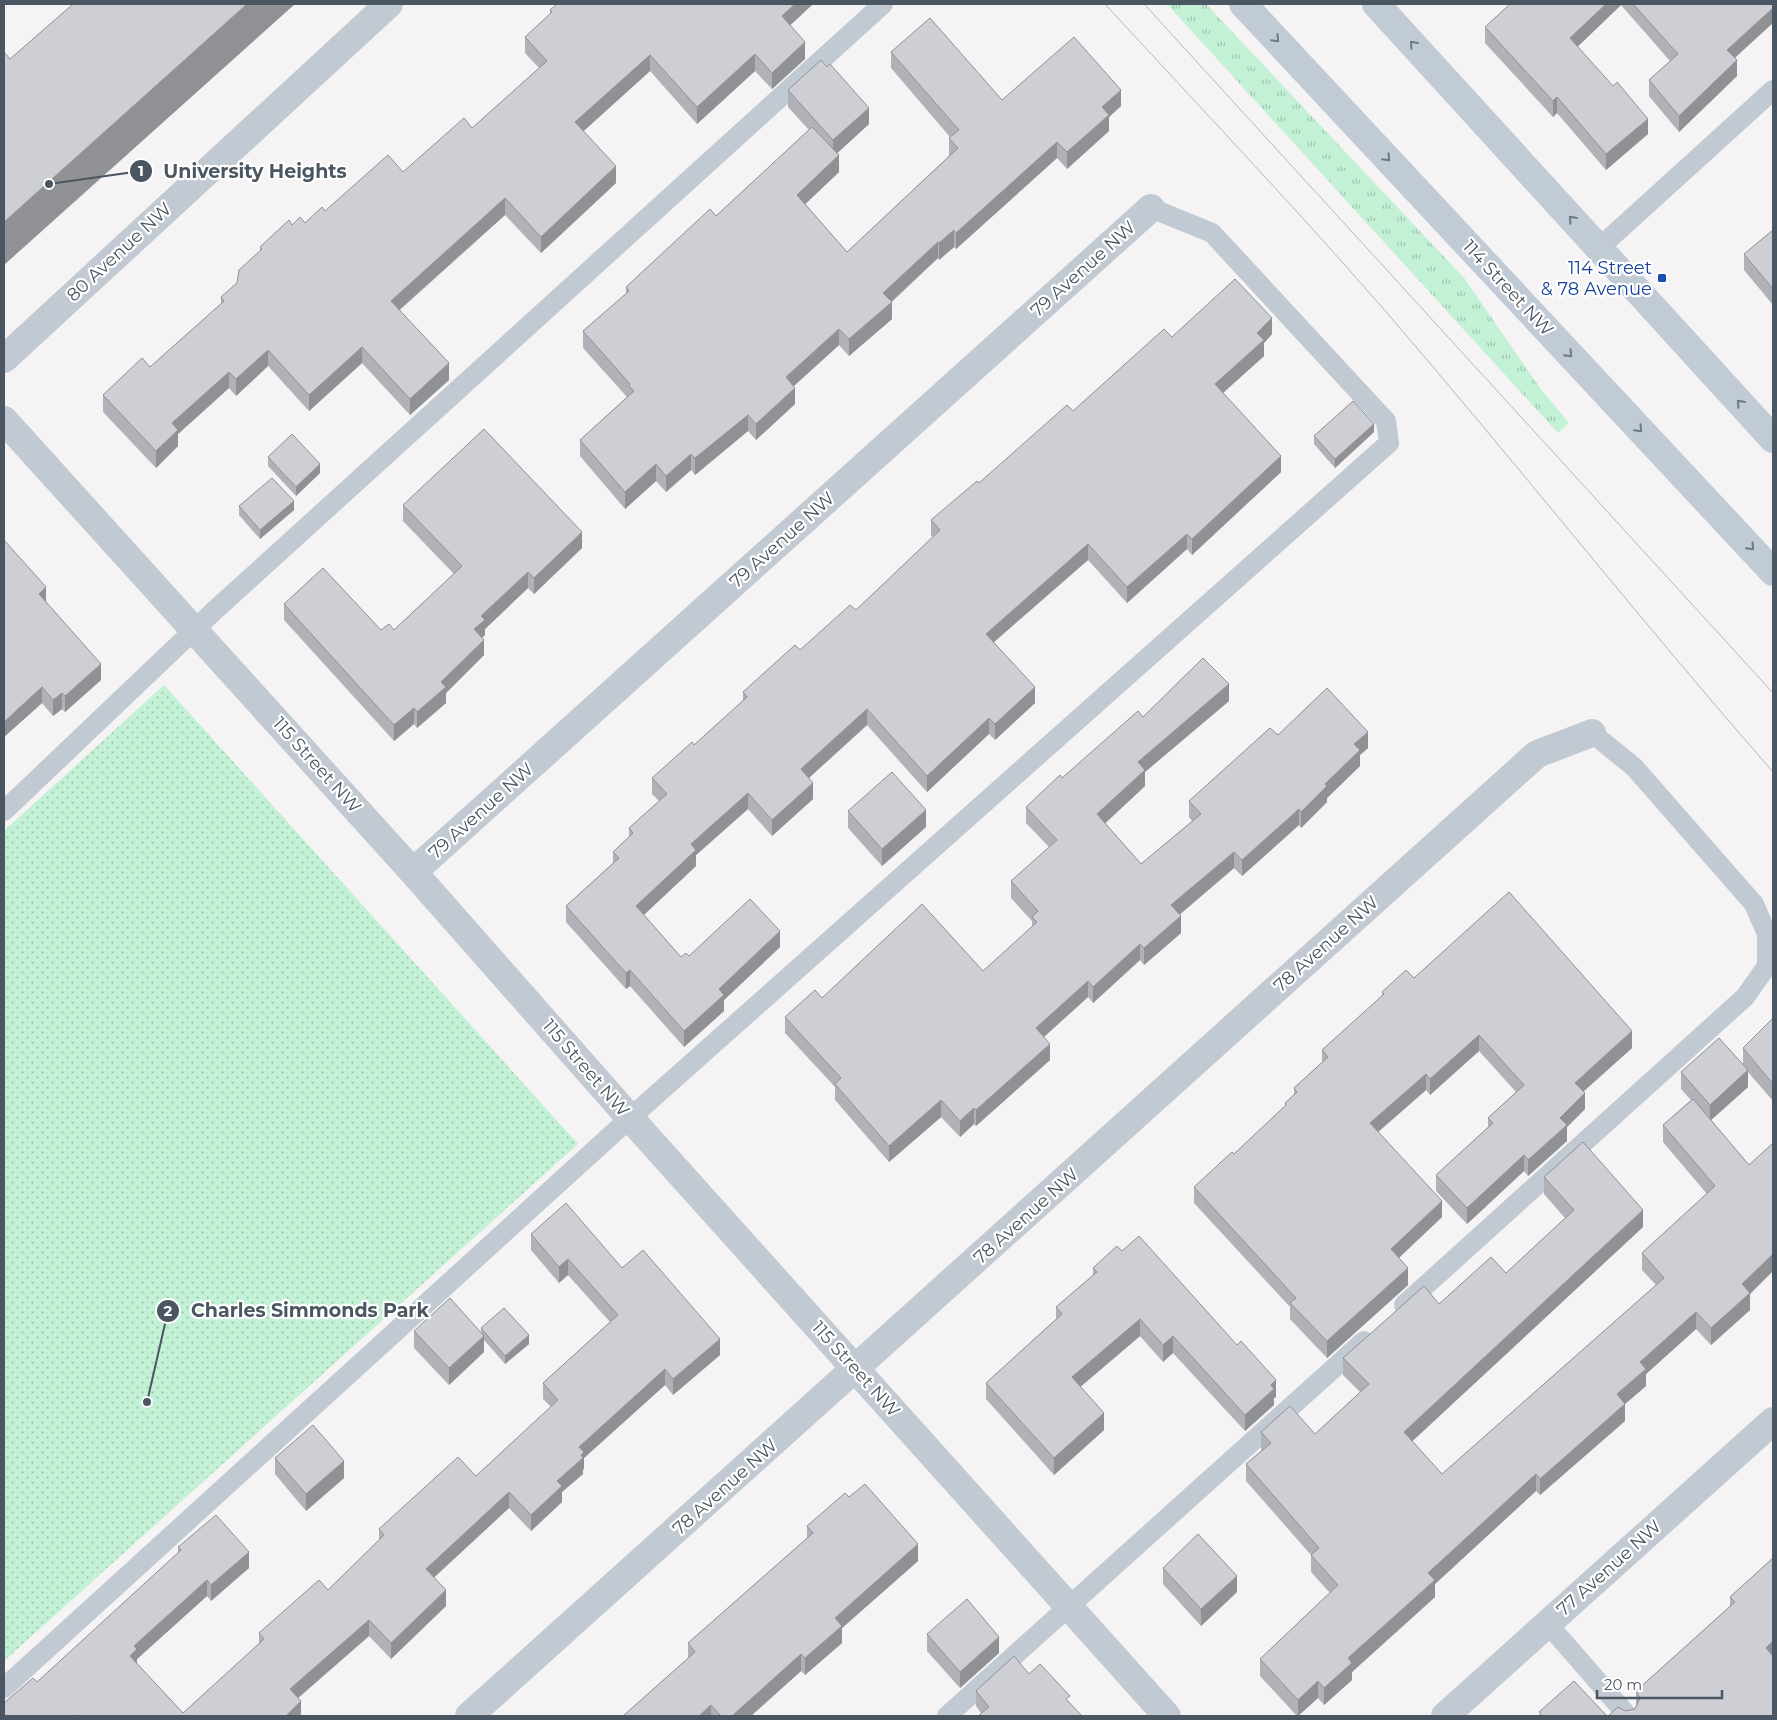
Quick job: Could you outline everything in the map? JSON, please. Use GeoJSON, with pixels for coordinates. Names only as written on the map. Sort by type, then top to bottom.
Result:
{"type":"FeatureCollection","features":[{"type":"Feature","properties":{"kind":"main road","name":"114 Street NW"},"geometry":{"type":"LineString","coordinates":[[1243,4],[1773,572]]}},
{"type":"Feature","properties":{"kind":"main road"},"geometry":{"type":"LineString","coordinates":[[1376,4],[1773,439]]}},
{"type":"Feature","properties":{"kind":"street","name":"80 Avenue NW"},"geometry":{"type":"LineString","coordinates":[[4,359],[389,4]]}},
{"type":"Feature","properties":{"kind":"street","name":"79 Avenue NW"},"geometry":{"type":"LineString","coordinates":[[413,872],[1151,208]]}},
{"type":"Feature","properties":{"kind":"street","name":"115 Street NW"},"geometry":{"type":"LineString","coordinates":[[4,420],[195,629],[630,1118],[1167,1716]]}},
{"type":"Feature","properties":{"kind":"street","name":"78 Avenue NW"},"geometry":{"type":"LineString","coordinates":[[469,1716],[1537,754],[1592,732]]}},
{"type":"Feature","properties":{"kind":"street","name":"77 Avenue NW"},"geometry":{"type":"LineString","coordinates":[[1445,1716],[1773,1421]]}},
{"type":"Feature","properties":{"kind":"lane"},"geometry":{"type":"LineString","coordinates":[[4,811],[195,629],[883,4]]}},
{"type":"Feature","properties":{"kind":"lane"},"geometry":{"type":"LineString","coordinates":[[1599,248],[1773,90]]}},
{"type":"Feature","properties":{"kind":"lane"},"geometry":{"type":"LineString","coordinates":[[4,1688],[630,1118],[1389,443],[1386,421],[1212,233],[1151,208]]}},
{"type":"Feature","properties":{"kind":"lane"},"geometry":{"type":"LineString","coordinates":[[947,1716],[1745,997],[1767,966],[1767,934],[1754,904],[1634,767],[1592,732]]}},
{"type":"Feature","properties":{"kind":"lane"},"geometry":{"type":"LineString","coordinates":[[1547,1623],[1628,1716]]}},
{"type":"Feature","properties":{"kind":"green space"},"geometry":{"type":"Polygon","coordinates":[[[1167,4],[1206,4],[1465,279],[1540,388],[1569,423],[1558,433],[1167,4]]]}},
{"type":"Feature","properties":{"kind":"green space"},"geometry":{"type":"Polygon","coordinates":[[[164,685],[578,1144],[4,1661],[4,831],[164,685]]]}},
{"type":"Feature","properties":{"kind":"building"},"geometry":{"type":"Polygon","coordinates":[[[73,4],[247,4],[4,222],[4,52],[10,59],[73,4]]]}},
{"type":"Feature","properties":{"kind":"building"},"geometry":{"type":"Polygon","coordinates":[[[557,4],[795,4],[782,16],[805,42],[772,73],[755,54],[697,107],[650,55],[575,122],[616,166],[541,237],[505,198],[391,301],[449,363],[410,399],[362,347],[309,395],[268,350],[236,379],[229,372],[172,423],[178,430],[156,451],[103,395],[142,358],[150,367],[224,301],[221,297],[237,283],[239,270],[289,220],[292,225],[300,217],[305,223],[322,207],[325,211],[388,155],[403,172],[464,118],[472,128],[547,61],[525,37],[552,12],[550,10],[557,4]]]}},
{"type":"Feature","properties":{"kind":"building"},"geometry":{"type":"Polygon","coordinates":[[[1510,4],[1606,4],[1570,38],[1613,86],[1617,82],[1648,119],[1606,154],[1557,97],[1553,101],[1485,27],[1510,4]]]}},
{"type":"Feature","properties":{"kind":"building"},"geometry":{"type":"Polygon","coordinates":[[[1633,4],[1773,4],[1773,8],[1727,50],[1737,60],[1679,116],[1649,80],[1678,54],[1633,4]]]}},
{"type":"Feature","properties":{"kind":"building"},"geometry":{"type":"Polygon","coordinates":[[[930,18],[1002,100],[1074,37],[1121,90],[1102,107],[1109,115],[1067,152],[1057,142],[956,233],[954,230],[938,242],[883,293],[892,302],[849,339],[839,329],[786,377],[795,388],[756,424],[748,415],[695,458],[691,454],[666,476],[656,464],[625,492],[580,440],[634,391],[583,331],[629,291],[626,287],[710,209],[716,216],[812,127],[839,155],[797,195],[847,252],[958,148],[949,138],[959,130],[891,52],[930,18]]]}},
{"type":"Feature","properties":{"kind":"building"},"geometry":{"type":"Polygon","coordinates":[[[821,60],[827,67],[830,64],[869,108],[833,140],[788,90],[821,60]]]}},
{"type":"Feature","properties":{"kind":"building"},"geometry":{"type":"Polygon","coordinates":[[[1773,230],[1773,289],[1744,254],[1773,230]]]}},
{"type":"Feature","properties":{"kind":"building"},"geometry":{"type":"Polygon","coordinates":[[[1235,279],[1272,318],[1257,333],[1264,340],[1215,384],[1281,456],[1192,539],[1187,534],[1127,587],[1088,544],[986,634],[1035,687],[995,724],[989,718],[927,776],[867,709],[801,769],[813,783],[772,820],[748,793],[691,844],[696,850],[636,906],[681,957],[686,953],[689,956],[750,899],[780,931],[719,989],[724,995],[684,1031],[630,970],[626,973],[566,906],[619,858],[613,852],[633,833],[629,828],[667,794],[652,778],[692,742],[694,745],[747,697],[743,692],[795,645],[800,650],[850,605],[856,610],[940,530],[931,520],[977,481],[979,483],[1067,405],[1073,411],[1164,329],[1172,337],[1235,279]]]}},
{"type":"Feature","properties":{"kind":"building"},"geometry":{"type":"Polygon","coordinates":[[[1353,401],[1374,424],[1335,459],[1314,436],[1353,401]]]}},
{"type":"Feature","properties":{"kind":"building"},"geometry":{"type":"Polygon","coordinates":[[[484,429],[582,532],[534,578],[528,572],[481,616],[485,620],[474,629],[484,640],[441,682],[446,687],[417,712],[414,708],[394,725],[284,604],[323,568],[381,630],[389,624],[394,630],[462,566],[403,505],[484,429]]]}},
{"type":"Feature","properties":{"kind":"building"},"geometry":{"type":"Polygon","coordinates":[[[292,434],[320,464],[296,487],[268,457],[292,434]]]}},
{"type":"Feature","properties":{"kind":"building"},"geometry":{"type":"Polygon","coordinates":[[[272,478],[294,501],[260,530],[239,506],[272,478]]]}},
{"type":"Feature","properties":{"kind":"building"},"geometry":{"type":"Polygon","coordinates":[[[4,540],[46,587],[39,594],[101,664],[65,696],[62,693],[53,700],[42,687],[4,722],[4,540]]]}},
{"type":"Feature","properties":{"kind":"building"},"geometry":{"type":"Polygon","coordinates":[[[1203,658],[1229,684],[1138,762],[1145,770],[1097,814],[1141,864],[1201,814],[1189,801],[1270,728],[1278,735],[1327,688],[1368,732],[1354,744],[1360,750],[1325,784],[1327,786],[1301,812],[1299,809],[1242,860],[1234,852],[1171,905],[1181,916],[1144,948],[1140,944],[1093,987],[1088,981],[1036,1028],[1050,1044],[976,1110],[974,1108],[960,1121],[941,1100],[889,1146],[835,1084],[841,1078],[785,1017],[815,990],[822,998],[922,904],[983,971],[1037,922],[1032,917],[1038,911],[1011,881],[1057,840],[1026,807],[1060,775],[1062,778],[1138,711],[1143,717],[1203,658]]]}},
{"type":"Feature","properties":{"kind":"building"},"geometry":{"type":"Polygon","coordinates":[[[892,772],[926,810],[882,849],[848,811],[892,772]]]}},
{"type":"Feature","properties":{"kind":"building"},"geometry":{"type":"Polygon","coordinates":[[[1509,892],[1632,1031],[1575,1083],[1585,1093],[1560,1118],[1567,1125],[1528,1160],[1524,1155],[1467,1208],[1436,1175],[1493,1123],[1488,1118],[1524,1085],[1479,1035],[1430,1079],[1426,1074],[1370,1123],[1442,1201],[1391,1249],[1408,1268],[1327,1341],[1290,1303],[1296,1298],[1194,1187],[1232,1152],[1234,1154],[1286,1105],[1285,1103],[1297,1092],[1294,1088],[1328,1057],[1322,1050],[1384,994],[1382,992],[1406,970],[1414,978],[1509,892]]]}},
{"type":"Feature","properties":{"kind":"building"},"geometry":{"type":"Polygon","coordinates":[[[1773,1018],[1773,1084],[1743,1048],[1773,1018]]]}},
{"type":"Feature","properties":{"kind":"building"},"geometry":{"type":"Polygon","coordinates":[[[1719,1038],[1748,1070],[1710,1105],[1681,1072],[1719,1038]]]}},
{"type":"Feature","properties":{"kind":"building"},"geometry":{"type":"Polygon","coordinates":[[[1693,1099],[1749,1165],[1773,1143],[1773,1254],[1742,1284],[1750,1293],[1711,1328],[1696,1312],[1640,1362],[1646,1369],[1617,1394],[1625,1404],[1540,1479],[1536,1474],[1428,1573],[1435,1580],[1348,1658],[1352,1663],[1324,1688],[1318,1681],[1298,1700],[1260,1659],[1338,1585],[1311,1555],[1319,1548],[1246,1464],[1271,1443],[1261,1432],[1290,1406],[1315,1434],[1369,1384],[1343,1358],[1424,1286],[1439,1304],[1491,1257],[1506,1273],[1574,1210],[1544,1177],[1583,1142],[1643,1210],[1404,1432],[1442,1474],[1664,1278],[1642,1253],[1715,1186],[1663,1125],[1693,1099]]]}},
{"type":"Feature","properties":{"kind":"building"},"geometry":{"type":"Polygon","coordinates":[[[566,1203],[622,1268],[643,1250],[720,1339],[673,1379],[665,1369],[579,1447],[584,1452],[581,1455],[583,1458],[557,1481],[562,1486],[531,1515],[509,1492],[426,1569],[446,1590],[391,1643],[369,1620],[290,1689],[301,1701],[286,1716],[4,1716],[4,1703],[33,1678],[37,1682],[181,1550],[178,1547],[216,1515],[249,1552],[211,1585],[207,1580],[134,1646],[137,1649],[130,1656],[183,1713],[264,1639],[259,1633],[319,1580],[328,1590],[384,1535],[379,1529],[458,1457],[476,1476],[558,1400],[543,1383],[618,1315],[568,1259],[559,1267],[531,1234],[566,1203]]]}},
{"type":"Feature","properties":{"kind":"building"},"geometry":{"type":"Polygon","coordinates":[[[1139,1236],[1237,1345],[1241,1341],[1276,1380],[1271,1385],[1274,1389],[1245,1415],[1173,1336],[1163,1345],[1140,1319],[1072,1377],[1104,1413],[1054,1458],[986,1383],[1062,1314],[1056,1307],[1097,1272],[1093,1268],[1117,1246],[1122,1251],[1139,1236]]]}},
{"type":"Feature","properties":{"kind":"building"},"geometry":{"type":"Polygon","coordinates":[[[450,1298],[484,1336],[449,1368],[414,1331],[450,1298]]]}},
{"type":"Feature","properties":{"kind":"building"},"geometry":{"type":"Polygon","coordinates":[[[504,1308],[529,1335],[505,1356],[481,1328],[504,1308]]]}},
{"type":"Feature","properties":{"kind":"building"},"geometry":{"type":"Polygon","coordinates":[[[313,1425],[344,1461],[306,1494],[275,1458],[313,1425]]]}},
{"type":"Feature","properties":{"kind":"building"},"geometry":{"type":"Polygon","coordinates":[[[865,1484],[918,1544],[835,1618],[842,1626],[805,1658],[801,1654],[732,1716],[721,1716],[711,1705],[699,1716],[623,1716],[695,1652],[688,1643],[813,1533],[807,1526],[845,1493],[849,1497],[865,1484]]]}},
{"type":"Feature","properties":{"kind":"building"},"geometry":{"type":"Polygon","coordinates":[[[1198,1534],[1237,1576],[1201,1609],[1163,1568],[1198,1534]]]}},
{"type":"Feature","properties":{"kind":"building"},"geometry":{"type":"Polygon","coordinates":[[[1773,1558],[1773,1641],[1766,1648],[1773,1656],[1773,1716],[1608,1716],[1618,1707],[1625,1711],[1635,1709],[1640,1698],[1636,1691],[1735,1602],[1730,1597],[1773,1558]]]}},
{"type":"Feature","properties":{"kind":"building"},"geometry":{"type":"Polygon","coordinates":[[[967,1599],[999,1637],[960,1672],[927,1634],[967,1599]]]}},
{"type":"Feature","properties":{"kind":"building"},"geometry":{"type":"Polygon","coordinates":[[[1014,1656],[1029,1674],[1040,1664],[1070,1696],[1066,1699],[1082,1716],[978,1716],[989,1707],[976,1691],[1014,1656]]]}},
{"type":"Feature","properties":{"kind":"building"},"geometry":{"type":"Polygon","coordinates":[[[1574,1681],[1607,1716],[1538,1716],[1541,1714],[1539,1712],[1574,1681]]]}},
{"type":"Feature","properties":{"kind":"tram line"},"geometry":{"type":"LineString","coordinates":[[1105,4],[1381,306],[1773,772]]}},
{"type":"Feature","properties":{"kind":"tram line"},"geometry":{"type":"LineString","coordinates":[[1144,4],[1773,693]]}},
{"type":"Feature","properties":{"kind":"place","name":"University Heights"},"geometry":{"type":"Point","coordinates":[49,184]}},
{"type":"Feature","properties":{"kind":"place","name":"114 Street & 78 Avenue"},"geometry":{"type":"Point","coordinates":[1662,278]}},
{"type":"Feature","properties":{"kind":"place","name":"Charles Simmonds Park"},"geometry":{"type":"Point","coordinates":[147,1402]}}]}
